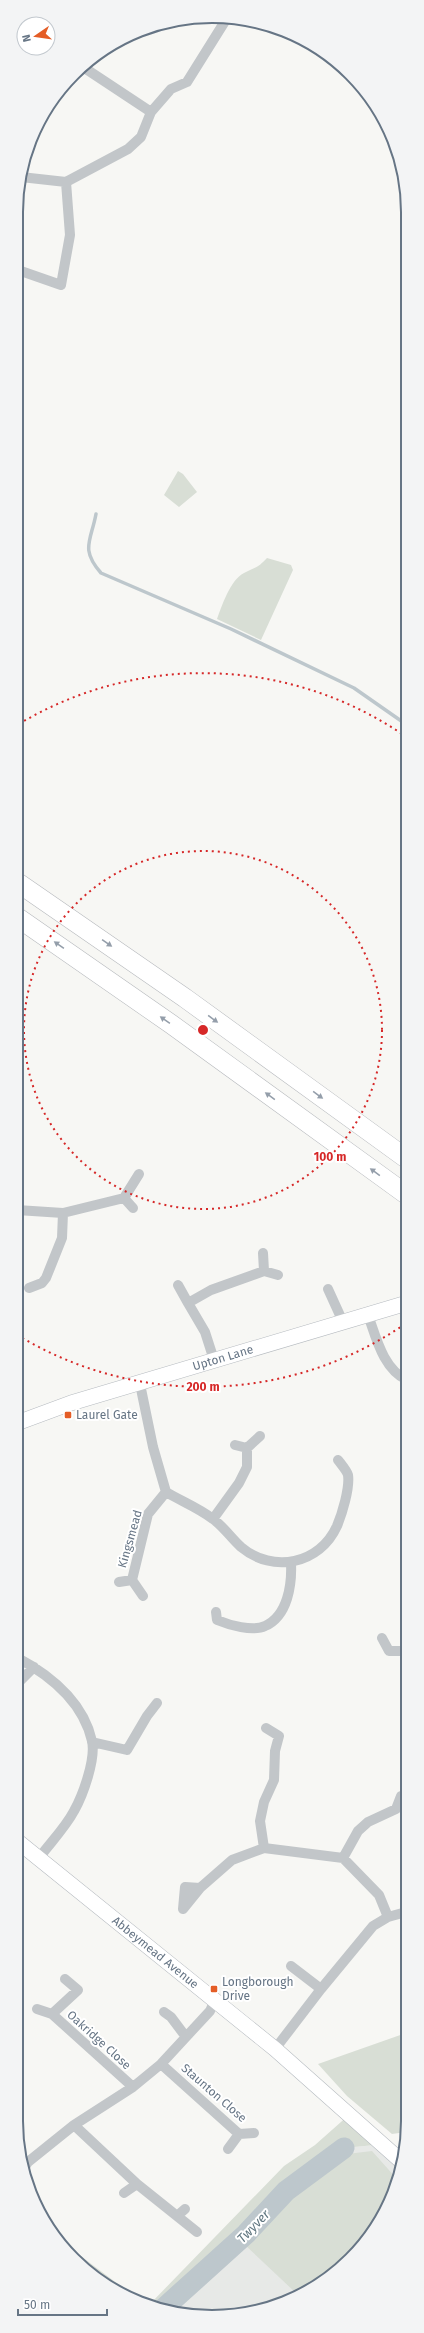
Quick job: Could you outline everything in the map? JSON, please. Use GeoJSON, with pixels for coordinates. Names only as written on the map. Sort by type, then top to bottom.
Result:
{"type":"FeatureCollection","features":[{"type":"Feature","properties":{"kind":"highway"},"geometry":{"type":"LineString","coordinates":[[23,886],[172,989],[401,1155]]}},
{"type":"Feature","properties":{"kind":"highway"},"geometry":{"type":"LineString","coordinates":[[23,921],[171,1024],[401,1191]]}},
{"type":"Feature","properties":{"kind":"street"},"geometry":{"type":"LineString","coordinates":[[27,178],[66,182],[128,149],[141,137],[151,112],[171,89],[187,82],[224,23]]}},
{"type":"Feature","properties":{"kind":"street"},"geometry":{"type":"LineString","coordinates":[[87,70],[151,112]]}},
{"type":"Feature","properties":{"kind":"street"},"geometry":{"type":"LineString","coordinates":[[23,272],[61,285],[70,235],[66,182]]}},
{"type":"Feature","properties":{"kind":"street"},"geometry":{"type":"LineString","coordinates":[[23,1210],[63,1213],[124,1198],[139,1174]]}},
{"type":"Feature","properties":{"kind":"street"},"geometry":{"type":"LineString","coordinates":[[124,1198],[133,1208]]}},
{"type":"Feature","properties":{"kind":"street"},"geometry":{"type":"LineString","coordinates":[[29,1288],[42,1283],[46,1278],[62,1238],[63,1213]]}},
{"type":"Feature","properties":{"kind":"street"},"geometry":{"type":"LineString","coordinates":[[263,1253],[264,1272]]}},
{"type":"Feature","properties":{"kind":"street"},"geometry":{"type":"LineString","coordinates":[[188,1303],[212,1290],[264,1272],[278,1275]]}},
{"type":"Feature","properties":{"kind":"street"},"geometry":{"type":"LineString","coordinates":[[178,1285],[205,1332],[214,1360]]}},
{"type":"Feature","properties":{"kind":"street"},"geometry":{"type":"LineString","coordinates":[[328,1289],[343,1322]]}},
{"type":"Feature","properties":{"kind":"street","name":"Upton Lane"},"geometry":{"type":"LineString","coordinates":[[23,1421],[71,1403],[140,1384],[214,1360],[401,1305]]}},
{"type":"Feature","properties":{"kind":"street"},"geometry":{"type":"LineString","coordinates":[[368,1315],[382,1354],[401,1377]]}},
{"type":"Feature","properties":{"kind":"street"},"geometry":{"type":"LineString","coordinates":[[140,1384],[153,1447],[166,1492],[213,1519],[241,1547],[253,1554],[290,1563],[317,1552],[330,1540],[337,1525],[352,1472],[338,1460]]}},
{"type":"Feature","properties":{"kind":"street"},"geometry":{"type":"LineString","coordinates":[[213,1519],[242,1478],[247,1467],[247,1448],[260,1436]]}},
{"type":"Feature","properties":{"kind":"street"},"geometry":{"type":"LineString","coordinates":[[235,1445],[247,1448]]}},
{"type":"Feature","properties":{"kind":"street","name":"Kingsmead"},"geometry":{"type":"LineString","coordinates":[[143,1596],[132,1580],[148,1514],[166,1492]]}},
{"type":"Feature","properties":{"kind":"street"},"geometry":{"type":"LineString","coordinates":[[216,1612],[217,1620],[232,1626],[264,1627],[272,1622],[280,1612],[289,1595],[292,1577],[290,1563]]}},
{"type":"Feature","properties":{"kind":"street"},"geometry":{"type":"LineString","coordinates":[[119,1582],[132,1580]]}},
{"type":"Feature","properties":{"kind":"street"},"geometry":{"type":"LineString","coordinates":[[382,1638],[389,1651],[401,1651]]}},
{"type":"Feature","properties":{"kind":"street"},"geometry":{"type":"LineString","coordinates":[[23,1661],[61,1687],[79,1710],[92,1742],[88,1778],[74,1812],[39,1858]]}},
{"type":"Feature","properties":{"kind":"street"},"geometry":{"type":"LineString","coordinates":[[23,1678],[34,1667]]}},
{"type":"Feature","properties":{"kind":"street"},"geometry":{"type":"LineString","coordinates":[[92,1742],[127,1750],[147,1716],[157,1703]]}},
{"type":"Feature","properties":{"kind":"street"},"geometry":{"type":"LineString","coordinates":[[264,1848],[260,1821],[264,1802],[274,1780],[275,1751],[279,1736],[266,1728]]}},
{"type":"Feature","properties":{"kind":"street"},"geometry":{"type":"LineString","coordinates":[[343,1858],[358,1830],[368,1822],[396,1809],[401,1796]]}},
{"type":"Feature","properties":{"kind":"street","name":"Abbeymead Avenue"},"geometry":{"type":"LineString","coordinates":[[23,1845],[275,2049],[397,2158]]}},
{"type":"Feature","properties":{"kind":"street"},"geometry":{"type":"LineString","coordinates":[[183,1909],[200,1888],[232,1860],[264,1848],[343,1858],[379,1895],[388,1917]]}},
{"type":"Feature","properties":{"kind":"street"},"geometry":{"type":"LineString","coordinates":[[275,2049],[321,1989],[374,1926],[388,1917],[401,1913]]}},
{"type":"Feature","properties":{"kind":"street"},"geometry":{"type":"LineString","coordinates":[[291,1966],[321,1989]]}},
{"type":"Feature","properties":{"kind":"street","name":"Oakridge Close"},"geometry":{"type":"LineString","coordinates":[[65,1979],[78,1990],[52,2014],[133,2087]]}},
{"type":"Feature","properties":{"kind":"street"},"geometry":{"type":"LineString","coordinates":[[28,2161],[74,2125],[133,2087],[161,2064],[210,2011],[215,2000]]}},
{"type":"Feature","properties":{"kind":"street"},"geometry":{"type":"LineString","coordinates":[[37,2009],[52,2014]]}},
{"type":"Feature","properties":{"kind":"street"},"geometry":{"type":"LineString","coordinates":[[171,2013],[186,2037]]}},
{"type":"Feature","properties":{"kind":"street","name":"Staunton Close"},"geometry":{"type":"LineString","coordinates":[[161,2064],[239,2134],[254,2132]]}},
{"type":"Feature","properties":{"kind":"street"},"geometry":{"type":"LineString","coordinates":[[74,2125],[137,2184],[197,2232]]}},
{"type":"Feature","properties":{"kind":"street"},"geometry":{"type":"LineString","coordinates":[[228,2149],[239,2134]]}},
{"type":"Feature","properties":{"kind":"street"},"geometry":{"type":"LineString","coordinates":[[124,2193],[137,2184]]}},
{"type":"Feature","properties":{"kind":"street"},"geometry":{"type":"LineString","coordinates":[[177,2216],[185,2209]]}},
{"type":"Feature","properties":{"kind":"shaded area"},"geometry":{"type":"Polygon","coordinates":[[[178,471],[183,474],[197,492],[179,507],[164,495],[178,471]]]}},
{"type":"Feature","properties":{"kind":"shaded area"},"geometry":{"type":"Polygon","coordinates":[[[267,558],[291,565],[293,570],[261,640],[217,619],[227,594],[239,576],[258,566],[267,558]]]}},
{"type":"Feature","properties":{"kind":"shaded area"},"geometry":{"type":"Polygon","coordinates":[[[401,2035],[401,2133],[392,2134],[347,2096],[318,2064],[401,2035]]]}},
{"type":"Feature","properties":{"kind":"shaded area"},"geometry":{"type":"Polygon","coordinates":[[[350,2114],[385,2144],[344,2148],[286,2191],[246,2234],[168,2305],[153,2301],[284,2166],[315,2145],[350,2114]]]}},
{"type":"Feature","properties":{"kind":"shaded area"},"geometry":{"type":"Polygon","coordinates":[[[385,2144],[397,2157],[391,2182],[376,2216],[354,2246],[337,2263],[296,2291],[261,2304],[224,2310],[200,2310],[168,2305],[246,2234],[286,2191],[344,2148],[385,2144]]]}},
{"type":"Feature","properties":{"kind":"shaded area"},"geometry":{"type":"Polygon","coordinates":[[[372,2151],[393,2175],[387,2193],[376,2216],[346,2255],[327,2271],[294,2292],[245,2245],[289,2195],[347,2154],[372,2151]]]}},
{"type":"Feature","properties":{"kind":"shaded area"},"geometry":{"type":"Polygon","coordinates":[[[75,2252],[126,2290],[97,2271],[75,2252]]]}},
{"type":"Feature","properties":{"kind":"waterway"},"geometry":{"type":"LineString","coordinates":[[96,514],[90,538],[89,551],[95,565],[101,573],[231,629],[354,688],[401,721]]}},
{"type":"Feature","properties":{"kind":"waterway","name":"Twyver"},"geometry":{"type":"LineString","coordinates":[[168,2305],[246,2234],[286,2191],[344,2148]]}},
{"type":"Feature","properties":{"kind":"place","name":"Laurel Gate"},"geometry":{"type":"Point","coordinates":[68,1415]}},
{"type":"Feature","properties":{"kind":"place","name":"Longborough Drive"},"geometry":{"type":"Point","coordinates":[214,1989]}}]}
